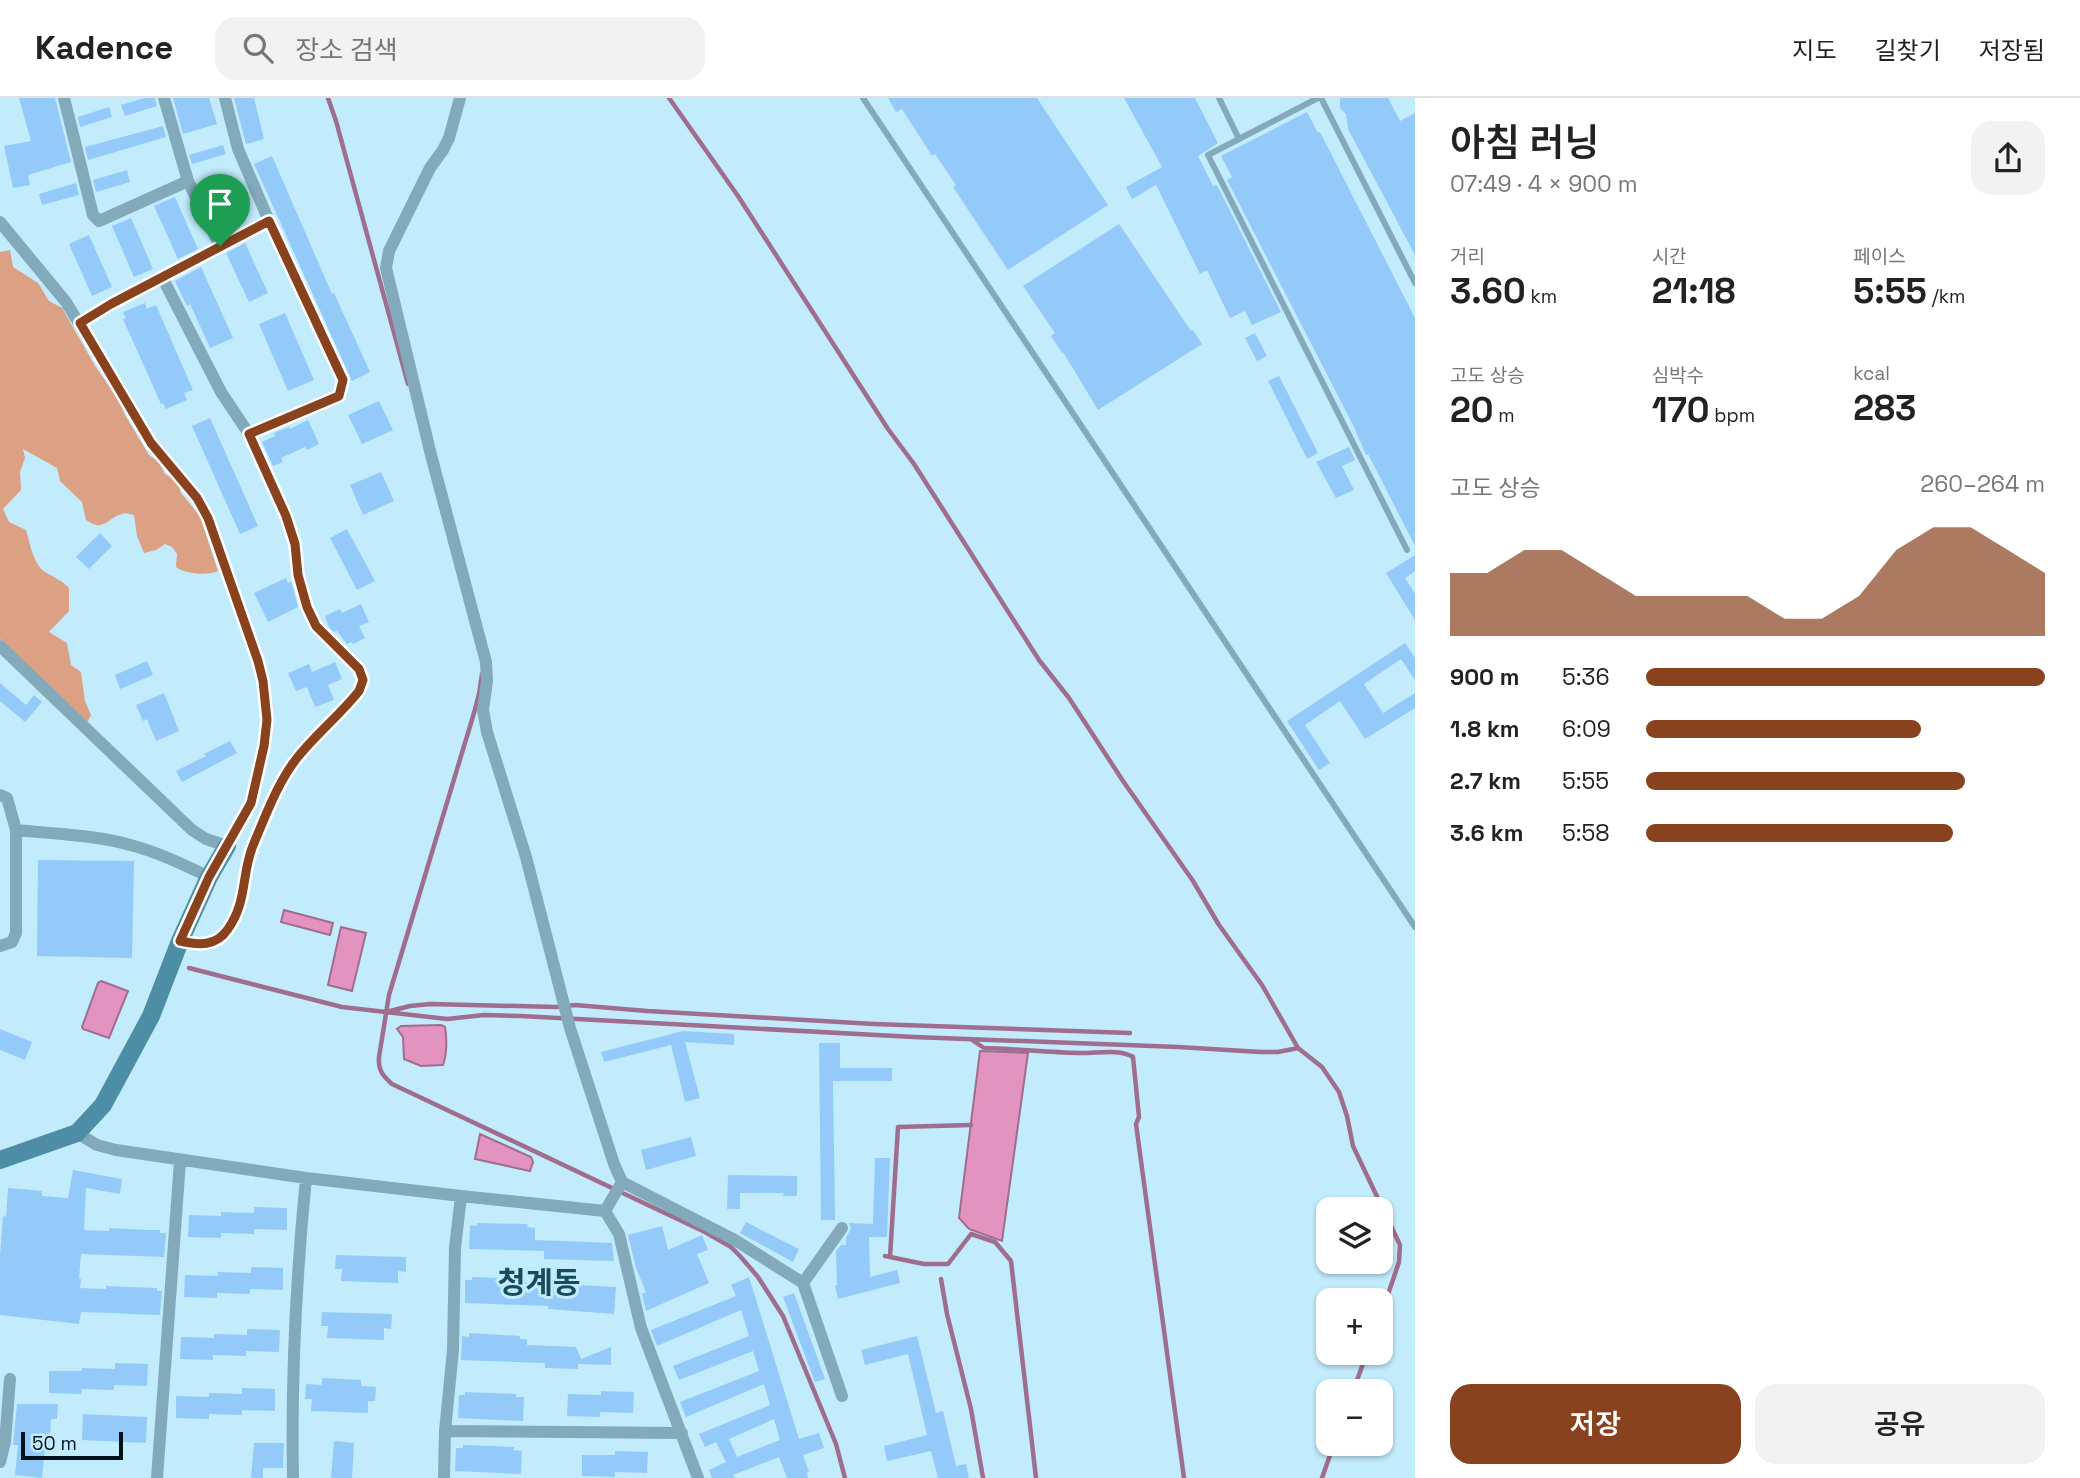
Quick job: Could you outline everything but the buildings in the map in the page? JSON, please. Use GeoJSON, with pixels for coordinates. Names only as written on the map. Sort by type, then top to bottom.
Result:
{"type":"FeatureCollection","features":[{"type":"Feature","properties":{"kind":"street"},"geometry":{"type":"LineString","coordinates":[[64,98],[93,215],[99,222],[188,181]]}},
{"type":"Feature","properties":{"kind":"street"},"geometry":{"type":"LineString","coordinates":[[164,98],[188,181],[220,246]]}},
{"type":"Feature","properties":{"kind":"street"},"geometry":{"type":"LineString","coordinates":[[225,98],[238,149],[343,380],[339,396],[249,434]]}},
{"type":"Feature","properties":{"kind":"street"},"geometry":{"type":"LineString","coordinates":[[460,98],[449,138],[430,168],[389,251],[386,268],[431,455],[486,662],[487,681],[483,710],[487,732],[526,857],[570,1028],[614,1164],[619,1188],[605,1211]]}},
{"type":"Feature","properties":{"kind":"street"},"geometry":{"type":"LineString","coordinates":[[80,323],[269,221]]}},
{"type":"Feature","properties":{"kind":"street"},"geometry":{"type":"LineString","coordinates":[[0,222],[66,302],[151,443],[197,498],[208,518],[263,681],[267,720],[251,803],[209,877],[180,941],[151,1016],[103,1105],[77,1133],[0,1160]]}},
{"type":"Feature","properties":{"kind":"street"},"geometry":{"type":"LineString","coordinates":[[162,277],[220,392],[249,434],[286,516],[295,544],[298,575],[307,607],[316,626],[359,669],[363,680],[359,691],[296,759],[284,780],[253,846],[241,902],[228,929],[212,942],[199,945],[180,941]]}},
{"type":"Feature","properties":{"kind":"street"},"geometry":{"type":"LineString","coordinates":[[0,646],[192,830],[206,839],[227,846]]}},
{"type":"Feature","properties":{"kind":"street"},"geometry":{"type":"LineString","coordinates":[[0,795],[7,798],[16,830],[16,933],[12,942],[0,946]]}},
{"type":"Feature","properties":{"kind":"street"},"geometry":{"type":"LineString","coordinates":[[16,830],[104,839],[135,846],[209,877]]}},
{"type":"Feature","properties":{"kind":"street"},"geometry":{"type":"LineString","coordinates":[[77,1133],[97,1145],[180,1161],[306,1178],[605,1211]]}},
{"type":"Feature","properties":{"kind":"street"},"geometry":{"type":"LineString","coordinates":[[157,1478],[180,1161]]}},
{"type":"Feature","properties":{"kind":"street"},"geometry":{"type":"LineString","coordinates":[[293,1478],[292,1381],[297,1267],[306,1178]]}},
{"type":"Feature","properties":{"kind":"street"},"geometry":{"type":"LineString","coordinates":[[619,1188],[735,1240],[803,1283],[842,1396]]}},
{"type":"Feature","properties":{"kind":"street"},"geometry":{"type":"LineString","coordinates":[[444,1478],[445,1431],[453,1350],[454,1248],[461,1196]]}},
{"type":"Feature","properties":{"kind":"street"},"geometry":{"type":"LineString","coordinates":[[605,1211],[619,1234],[641,1328],[698,1478]]}},
{"type":"Feature","properties":{"kind":"street"},"geometry":{"type":"LineString","coordinates":[[803,1283],[842,1228]]}},
{"type":"Feature","properties":{"kind":"street"},"geometry":{"type":"LineString","coordinates":[[0,1462],[5,1442],[10,1379]]}},
{"type":"Feature","properties":{"kind":"street"},"geometry":{"type":"LineString","coordinates":[[445,1431],[681,1433]]}},
{"type":"Feature","properties":{"kind":"lane"},"geometry":{"type":"LineString","coordinates":[[863,98],[1415,927]]}},
{"type":"Feature","properties":{"kind":"lane"},"geometry":{"type":"LineString","coordinates":[[1219,98],[1240,139]]}},
{"type":"Feature","properties":{"kind":"lane"},"geometry":{"type":"LineString","coordinates":[[1407,550],[1208,155],[1320,98],[1415,283]]}},
{"type":"Feature","properties":{"kind":"shaded area"},"geometry":{"type":"Polygon","coordinates":[[[10,250],[13,267],[38,283],[49,301],[62,308],[95,366],[119,400],[149,455],[159,462],[165,474],[177,481],[181,493],[200,516],[218,571],[191,573],[176,567],[177,554],[172,547],[165,544],[144,553],[137,536],[134,515],[122,514],[102,525],[92,524],[86,520],[82,502],[60,481],[57,468],[23,449],[25,458],[20,472],[21,490],[3,509],[9,522],[26,530],[32,553],[41,568],[69,588],[69,611],[49,632],[67,643],[71,665],[81,672],[85,701],[91,715],[87,723],[0,639],[0,252],[10,250]]]}},
{"type":"Feature","properties":{"kind":"shaded area"},"geometry":{"type":"Polygon","coordinates":[[[284,910],[333,923],[330,935],[281,922],[284,910]]]}},
{"type":"Feature","properties":{"kind":"shaded area"},"geometry":{"type":"Polygon","coordinates":[[[341,927],[366,933],[352,991],[328,985],[341,927]]]}},
{"type":"Feature","properties":{"kind":"shaded area"},"geometry":{"type":"Polygon","coordinates":[[[101,981],[128,991],[109,1038],[82,1027],[101,981]]]}},
{"type":"Feature","properties":{"kind":"shaded area"},"geometry":{"type":"Polygon","coordinates":[[[401,1026],[445,1027],[446,1036],[443,1065],[421,1066],[404,1059],[403,1037],[397,1029],[401,1026]]]}},
{"type":"Feature","properties":{"kind":"shaded area"},"geometry":{"type":"Polygon","coordinates":[[[980,1051],[1028,1053],[1002,1241],[969,1229],[959,1218],[980,1051]]]}},
{"type":"Feature","properties":{"kind":"shaded area"},"geometry":{"type":"Polygon","coordinates":[[[480,1134],[531,1157],[533,1162],[530,1171],[475,1159],[480,1134]]]}},
{"type":"Feature","properties":{"kind":"waterway"},"geometry":{"type":"LineString","coordinates":[[328,98],[408,384]]}},
{"type":"Feature","properties":{"kind":"waterway"},"geometry":{"type":"LineString","coordinates":[[669,98],[738,196],[1039,660],[1069,698],[1193,881],[1219,925],[1262,985],[1298,1048],[1322,1067],[1339,1092],[1353,1146],[1400,1245],[1399,1262],[1390,1288]]}},
{"type":"Feature","properties":{"kind":"waterway"},"geometry":{"type":"LineString","coordinates":[[482,674],[474,713],[389,995],[379,1057],[381,1072],[392,1084],[705,1232],[731,1247],[758,1277],[783,1316],[836,1444],[845,1478]]}},
{"type":"Feature","properties":{"kind":"waterway"},"geometry":{"type":"LineString","coordinates":[[189,968],[342,1007],[447,1019],[484,1015],[521,1016],[1261,1052],[1298,1048]]}},
{"type":"Feature","properties":{"kind":"waterway"},"geometry":{"type":"LineString","coordinates":[[390,1011],[430,1004],[556,1007],[575,1005],[874,1024],[1130,1033]]}},
{"type":"Feature","properties":{"kind":"waterway"},"geometry":{"type":"LineString","coordinates":[[972,1040],[984,1048],[1078,1053],[1114,1052],[1133,1057],[1139,1117],[1136,1124],[1184,1478]]}},
{"type":"Feature","properties":{"kind":"waterway"},"geometry":{"type":"LineString","coordinates":[[890,1257],[898,1127],[971,1125]]}},
{"type":"Feature","properties":{"kind":"waterway"},"geometry":{"type":"LineString","coordinates":[[885,1256],[924,1264],[948,1264],[971,1234],[995,1242],[1011,1261],[1036,1478]]}},
{"type":"Feature","properties":{"kind":"waterway"},"geometry":{"type":"LineString","coordinates":[[941,1279],[971,1409],[983,1478]]}},
{"type":"Feature","properties":{"kind":"waterway"},"geometry":{"type":"LineString","coordinates":[[1357,1379],[1363,1365]]}},
{"type":"Feature","properties":{"kind":"waterway"},"geometry":{"type":"LineString","coordinates":[[1322,1478],[1330,1456]]}},
{"type":"Feature","properties":{"kind":"district","name":"청계동"},"geometry":{"type":"Point","coordinates":[539,1282]}},
{"type":"Feature","properties":{"kind":"route"},"geometry":{"type":"LineString","coordinates":[[269,221],[343,380],[339,396],[249,434],[286,516],[295,544],[298,575],[307,607],[316,626],[359,669],[363,680],[350,703],[296,759],[284,780],[253,846],[248,860],[244,893],[228,929],[212,942],[199,945],[180,941],[209,877],[251,803],[267,720],[263,681],[208,518],[197,498],[151,443],[80,323],[220,246],[269,221]]}}]}
